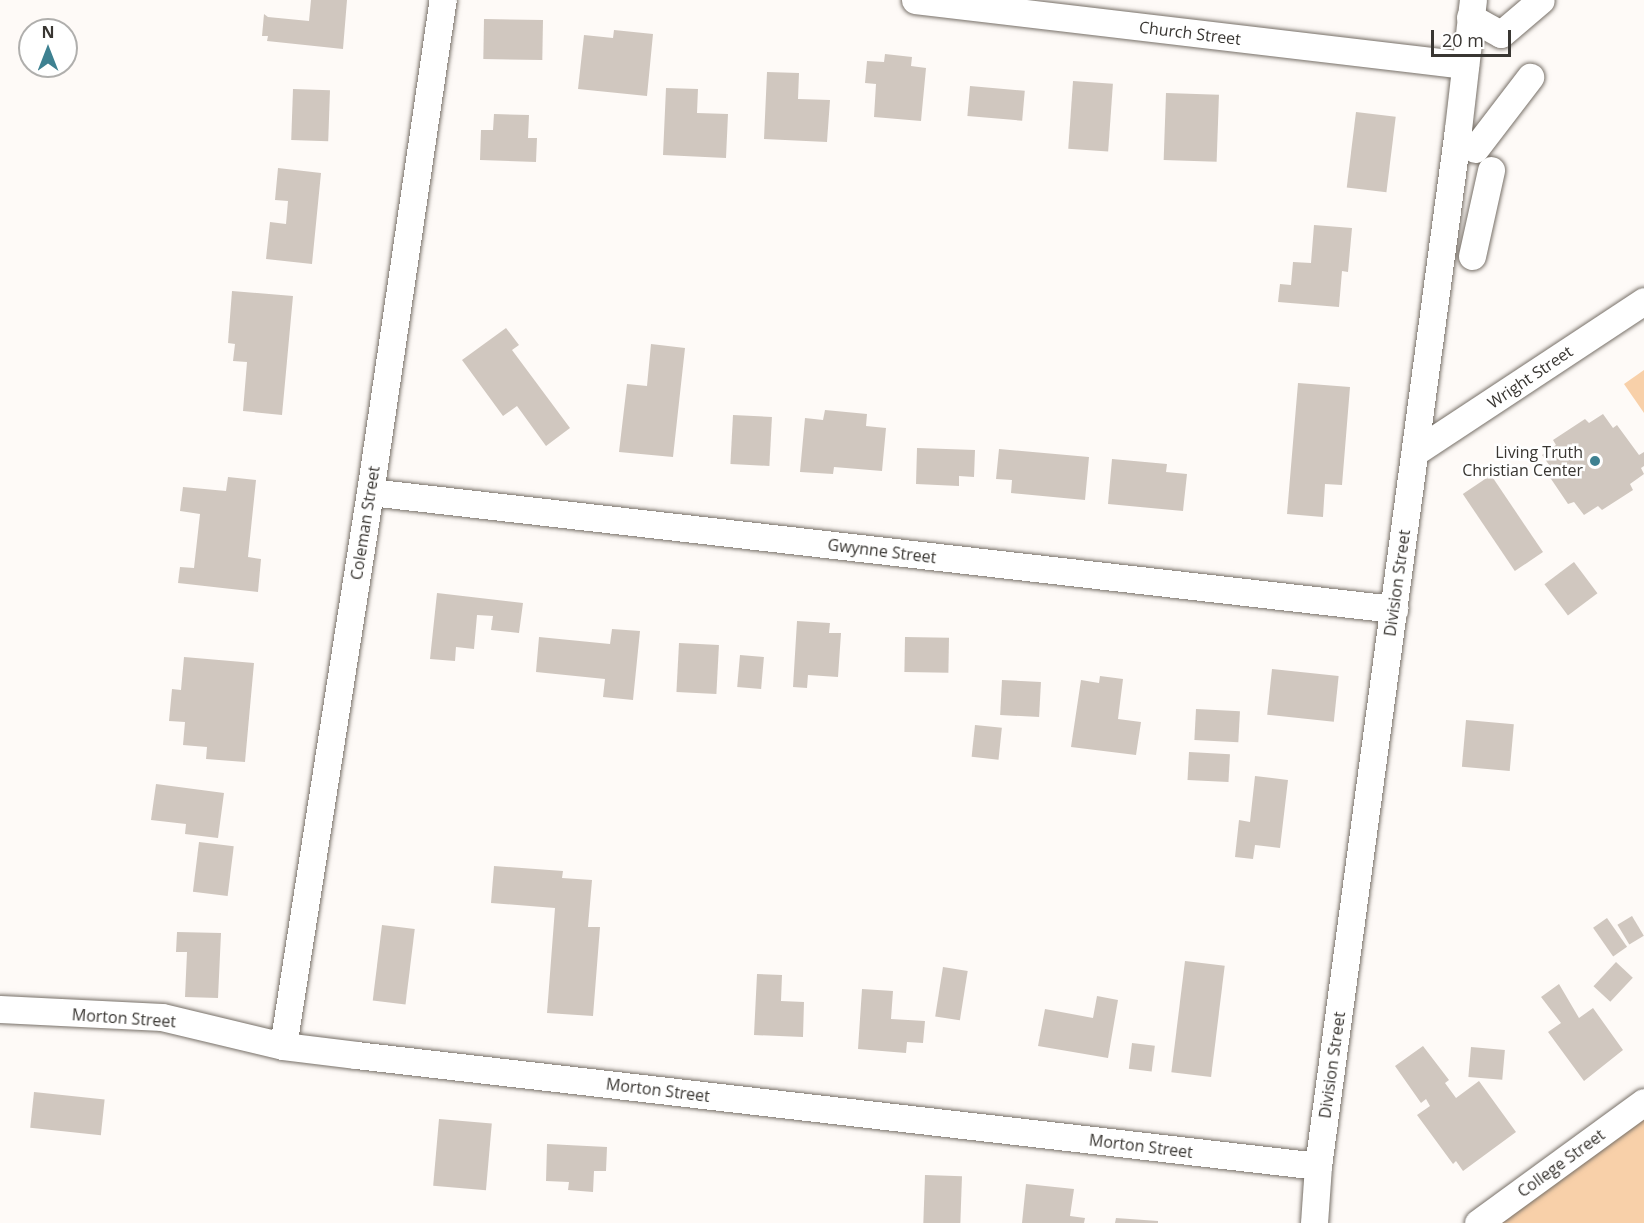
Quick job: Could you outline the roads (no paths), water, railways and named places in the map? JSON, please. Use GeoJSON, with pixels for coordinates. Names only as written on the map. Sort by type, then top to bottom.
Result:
{"type":"FeatureCollection","features":[{"type":"Feature","properties":{"kind":"street","name":"Coleman Street"},"geometry":{"type":"LineString","coordinates":[[283,1046],[370,492],[443,0]]}},
{"type":"Feature","properties":{"kind":"street","name":"Church Street"},"geometry":{"type":"LineString","coordinates":[[915,0],[1465,65]]}},
{"type":"Feature","properties":{"kind":"street"},"geometry":{"type":"LineString","coordinates":[[1472,9],[1501,34],[1541,0]]}},
{"type":"Feature","properties":{"kind":"street","name":"Division Street"},"geometry":{"type":"LineString","coordinates":[[1318,1166],[1415,452],[1472,9]]}},
{"type":"Feature","properties":{"kind":"street"},"geometry":{"type":"LineString","coordinates":[[1472,256],[1483,159],[1530,77]]}},
{"type":"Feature","properties":{"kind":"street","name":"Wright Street"},"geometry":{"type":"LineString","coordinates":[[1415,452],[1644,301]]}},
{"type":"Feature","properties":{"kind":"street","name":"Gwynne Street"},"geometry":{"type":"LineString","coordinates":[[370,492],[1394,609]]}},
{"type":"Feature","properties":{"kind":"street","name":"Morton Street"},"geometry":{"type":"LineString","coordinates":[[0,1009],[162,1017],[283,1046],[1318,1166]]}},
{"type":"Feature","properties":{"kind":"street","name":"College Street"},"geometry":{"type":"LineString","coordinates":[[1478,1223],[1644,1102]]}},
{"type":"Feature","properties":{"kind":"street"},"geometry":{"type":"LineString","coordinates":[[1314,1223],[1318,1166]]}},
{"type":"Feature","properties":{"kind":"place","name":"Living Truth Christian Center"},"geometry":{"type":"Point","coordinates":[1595,461]}}]}
